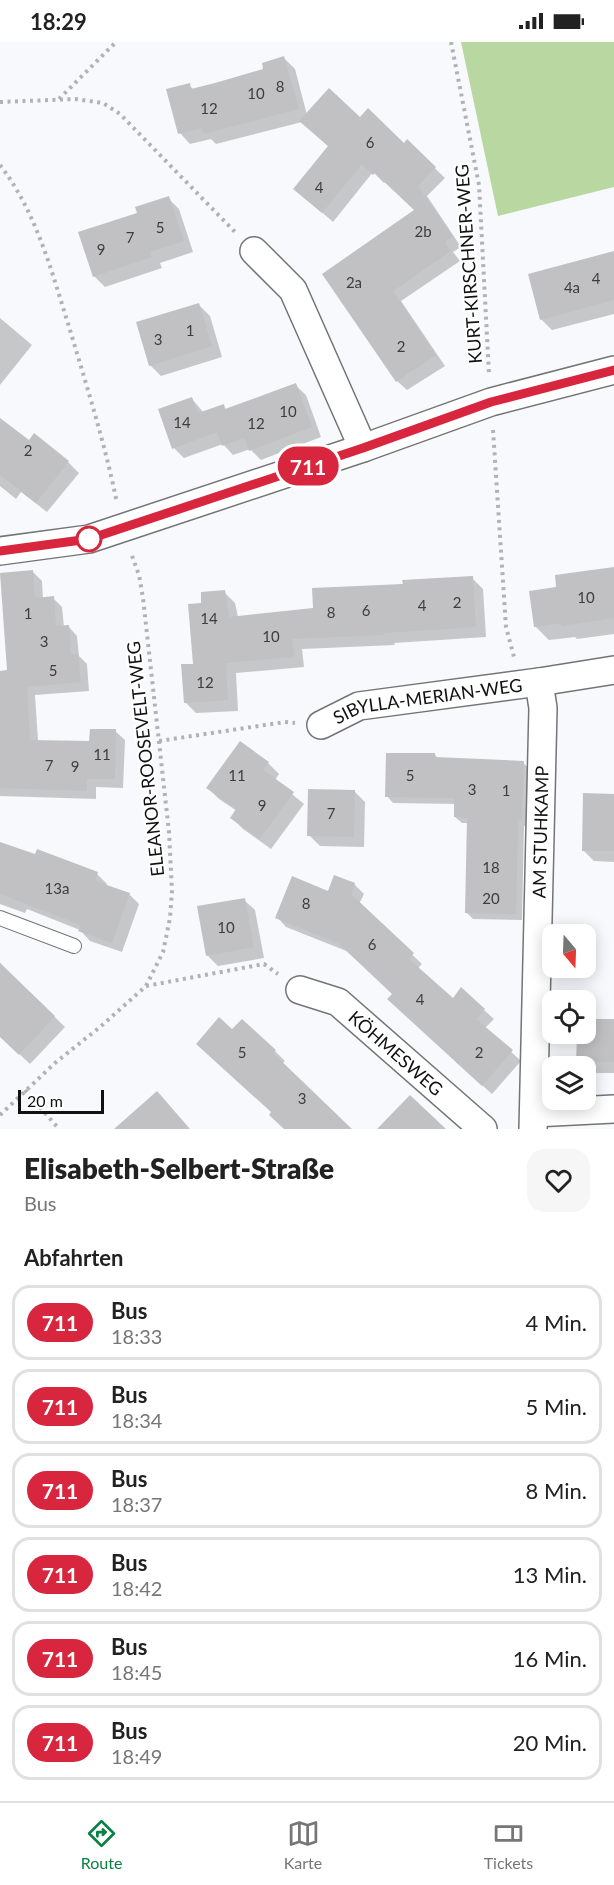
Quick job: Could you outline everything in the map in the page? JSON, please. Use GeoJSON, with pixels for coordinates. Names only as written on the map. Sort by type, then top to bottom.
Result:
{"type":"FeatureCollection","features":[{"type":"Feature","properties":{"kind":"street"},"geometry":{"type":"LineString","coordinates":[[254,251],[293,290],[363,448]]}},
{"type":"Feature","properties":{"kind":"street"},"geometry":{"type":"LineString","coordinates":[[0,551],[89,539],[363,448],[491,402],[614,370]]}},
{"type":"Feature","properties":{"kind":"street"},"geometry":{"type":"LineString","coordinates":[[539,682],[614,670]]}},
{"type":"Feature","properties":{"kind":"street","name":"SIBYLLA-MERIAN-WEG"},"geometry":{"type":"LineString","coordinates":[[321,725],[359,706],[539,682]]}},
{"type":"Feature","properties":{"kind":"street","name":"AM STUHKAMP"},"geometry":{"type":"LineString","coordinates":[[533,1121],[543,708],[539,682]]}},
{"type":"Feature","properties":{"kind":"street","name":"KÖHMESWEG"},"geometry":{"type":"LineString","coordinates":[[300,990],[338,1002],[483,1129]]}},
{"type":"Feature","properties":{"kind":"street"},"geometry":{"type":"LineString","coordinates":[[533,1121],[614,1109]]}},
{"type":"Feature","properties":{"kind":"lane"},"geometry":{"type":"LineString","coordinates":[[0,918],[74,946]]}},
{"type":"Feature","properties":{"kind":"path"},"geometry":{"type":"LineString","coordinates":[[58,100],[116,42]]}},
{"type":"Feature","properties":{"kind":"path","name":"KURT-KIRSCHNER-WEG"},"geometry":{"type":"LineString","coordinates":[[451,42],[479,186],[490,377]]}},
{"type":"Feature","properties":{"kind":"path"},"geometry":{"type":"LineString","coordinates":[[0,102],[75,99],[103,103],[120,114],[254,251]]}},
{"type":"Feature","properties":{"kind":"path"},"geometry":{"type":"LineString","coordinates":[[0,165],[12,181],[34,222],[50,266],[95,412],[118,506]]}},
{"type":"Feature","properties":{"kind":"path"},"geometry":{"type":"LineString","coordinates":[[492,418],[506,627],[518,672],[539,682]]}},
{"type":"Feature","properties":{"kind":"path","name":"ELEANOR-ROOSEVELT-WEG"},"geometry":{"type":"LineString","coordinates":[[0,1115],[25,1090],[146,986],[163,952],[172,900],[169,832],[143,598],[139,575],[129,547]]}},
{"type":"Feature","properties":{"kind":"path"},"geometry":{"type":"LineString","coordinates":[[159,741],[285,722],[321,725]]}},
{"type":"Feature","properties":{"kind":"path"},"geometry":{"type":"LineString","coordinates":[[146,986],[264,964],[300,990]]}},
{"type":"Feature","properties":{"kind":"path"},"geometry":{"type":"LineString","coordinates":[[25,1090],[59,1129]]}},
{"type":"Feature","properties":{"kind":"green space"},"geometry":{"type":"Polygon","coordinates":[[[461,42],[614,42],[614,187],[498,216],[461,42]]]}},
{"type":"Feature","properties":{"kind":"building"},"geometry":{"type":"Polygon","coordinates":[[[284,56],[299,109],[204,134],[202,128],[178,134],[166,89],[190,83],[191,89],[215,83],[263,69],[262,63],[284,56]]]}},
{"type":"Feature","properties":{"kind":"building"},"geometry":{"type":"Polygon","coordinates":[[[329,88],[360,117],[368,108],[404,143],[407,139],[436,167],[418,186],[453,236],[445,242],[451,251],[393,291],[436,355],[396,382],[322,274],[414,210],[375,173],[373,175],[362,164],[322,213],[293,189],[328,146],[299,121],[329,88]]]}},
{"type":"Feature","properties":{"kind":"building"},"geometry":{"type":"Polygon","coordinates":[[[169,196],[184,241],[150,252],[152,257],[93,277],[78,232],[137,213],[135,207],[169,196]]]}},
{"type":"Feature","properties":{"kind":"building"},"geometry":{"type":"Polygon","coordinates":[[[614,251],[614,300],[540,320],[528,274],[614,251]]]}},
{"type":"Feature","properties":{"kind":"building"},"geometry":{"type":"Polygon","coordinates":[[[199,303],[212,346],[149,366],[136,322],[199,303]]]}},
{"type":"Feature","properties":{"kind":"building"},"geometry":{"type":"Polygon","coordinates":[[[296,383],[312,427],[249,451],[244,438],[222,446],[217,432],[172,449],[158,409],[192,397],[198,413],[224,404],[225,409],[296,383]]]}},
{"type":"Feature","properties":{"kind":"building"},"geometry":{"type":"Polygon","coordinates":[[[0,418],[29,440],[34,433],[69,461],[36,503],[0,475],[0,418]]]}},
{"type":"Feature","properties":{"kind":"building"},"geometry":{"type":"Polygon","coordinates":[[[614,567],[614,618],[561,626],[561,623],[534,627],[529,591],[556,587],[555,575],[614,567]]]}},
{"type":"Feature","properties":{"kind":"building"},"geometry":{"type":"Polygon","coordinates":[[[33,570],[35,598],[54,596],[56,626],[69,625],[71,654],[78,654],[81,682],[27,687],[30,740],[89,741],[90,729],[116,729],[115,779],[87,779],[87,791],[0,788],[0,671],[7,670],[0,573],[33,570]]]}},
{"type":"Feature","properties":{"kind":"building"},"geometry":{"type":"Polygon","coordinates":[[[473,576],[476,627],[384,633],[384,635],[292,639],[294,657],[226,663],[228,700],[184,703],[181,664],[193,664],[188,604],[201,603],[201,592],[225,590],[229,617],[313,608],[312,588],[403,584],[402,580],[473,576]]]}},
{"type":"Feature","properties":{"kind":"building"},"geometry":{"type":"Polygon","coordinates":[[[240,741],[269,762],[263,770],[294,792],[260,839],[230,818],[236,809],[206,788],[240,741]]]}},
{"type":"Feature","properties":{"kind":"building"},"geometry":{"type":"Polygon","coordinates":[[[386,753],[435,753],[435,757],[524,761],[522,820],[518,820],[516,914],[465,913],[467,818],[454,817],[454,798],[385,797],[386,753]]]}},
{"type":"Feature","properties":{"kind":"building"},"geometry":{"type":"Polygon","coordinates":[[[308,789],[355,790],[354,837],[307,836],[308,789]]]}},
{"type":"Feature","properties":{"kind":"building"},"geometry":{"type":"Polygon","coordinates":[[[583,793],[614,794],[614,851],[582,851],[583,793]]]}},
{"type":"Feature","properties":{"kind":"building"},"geometry":{"type":"Polygon","coordinates":[[[0,842],[35,854],[37,849],[98,872],[95,881],[130,893],[112,943],[78,931],[81,925],[0,894],[0,842]]]}},
{"type":"Feature","properties":{"kind":"building"},"geometry":{"type":"Polygon","coordinates":[[[334,875],[355,883],[351,894],[414,953],[409,959],[453,998],[461,987],[485,1009],[476,1019],[513,1050],[482,1086],[387,999],[392,994],[338,943],[275,918],[292,876],[328,891],[334,875]]]}},
{"type":"Feature","properties":{"kind":"building"},"geometry":{"type":"Polygon","coordinates":[[[245,898],[254,947],[206,956],[197,906],[245,898]]]}},
{"type":"Feature","properties":{"kind":"building"},"geometry":{"type":"Polygon","coordinates":[[[0,963],[55,1016],[19,1055],[0,1037],[0,963]]]}},
{"type":"Feature","properties":{"kind":"building"},"geometry":{"type":"Polygon","coordinates":[[[219,1017],[232,1029],[242,1019],[276,1050],[273,1053],[352,1129],[284,1129],[269,1115],[271,1112],[196,1044],[219,1017]]]}},
{"type":"Feature","properties":{"kind":"building"},"geometry":{"type":"Polygon","coordinates":[[[596,1019],[614,1019],[614,1062],[596,1062],[596,1056],[576,1056],[577,1044],[596,1044],[596,1019]]]}},
{"type":"Feature","properties":{"kind":"building"},"geometry":{"type":"Polygon","coordinates":[[[157,1091],[190,1129],[114,1129],[157,1091]]]}},
{"type":"Feature","properties":{"kind":"building"},"geometry":{"type":"Polygon","coordinates":[[[410,1095],[446,1129],[377,1129],[410,1095]]]}},
{"type":"Feature","properties":{"kind":"bus line","name":"711"},"geometry":{"type":"LineString","coordinates":[[0,551],[89,539],[363,448],[491,402],[614,370]]}}]}
